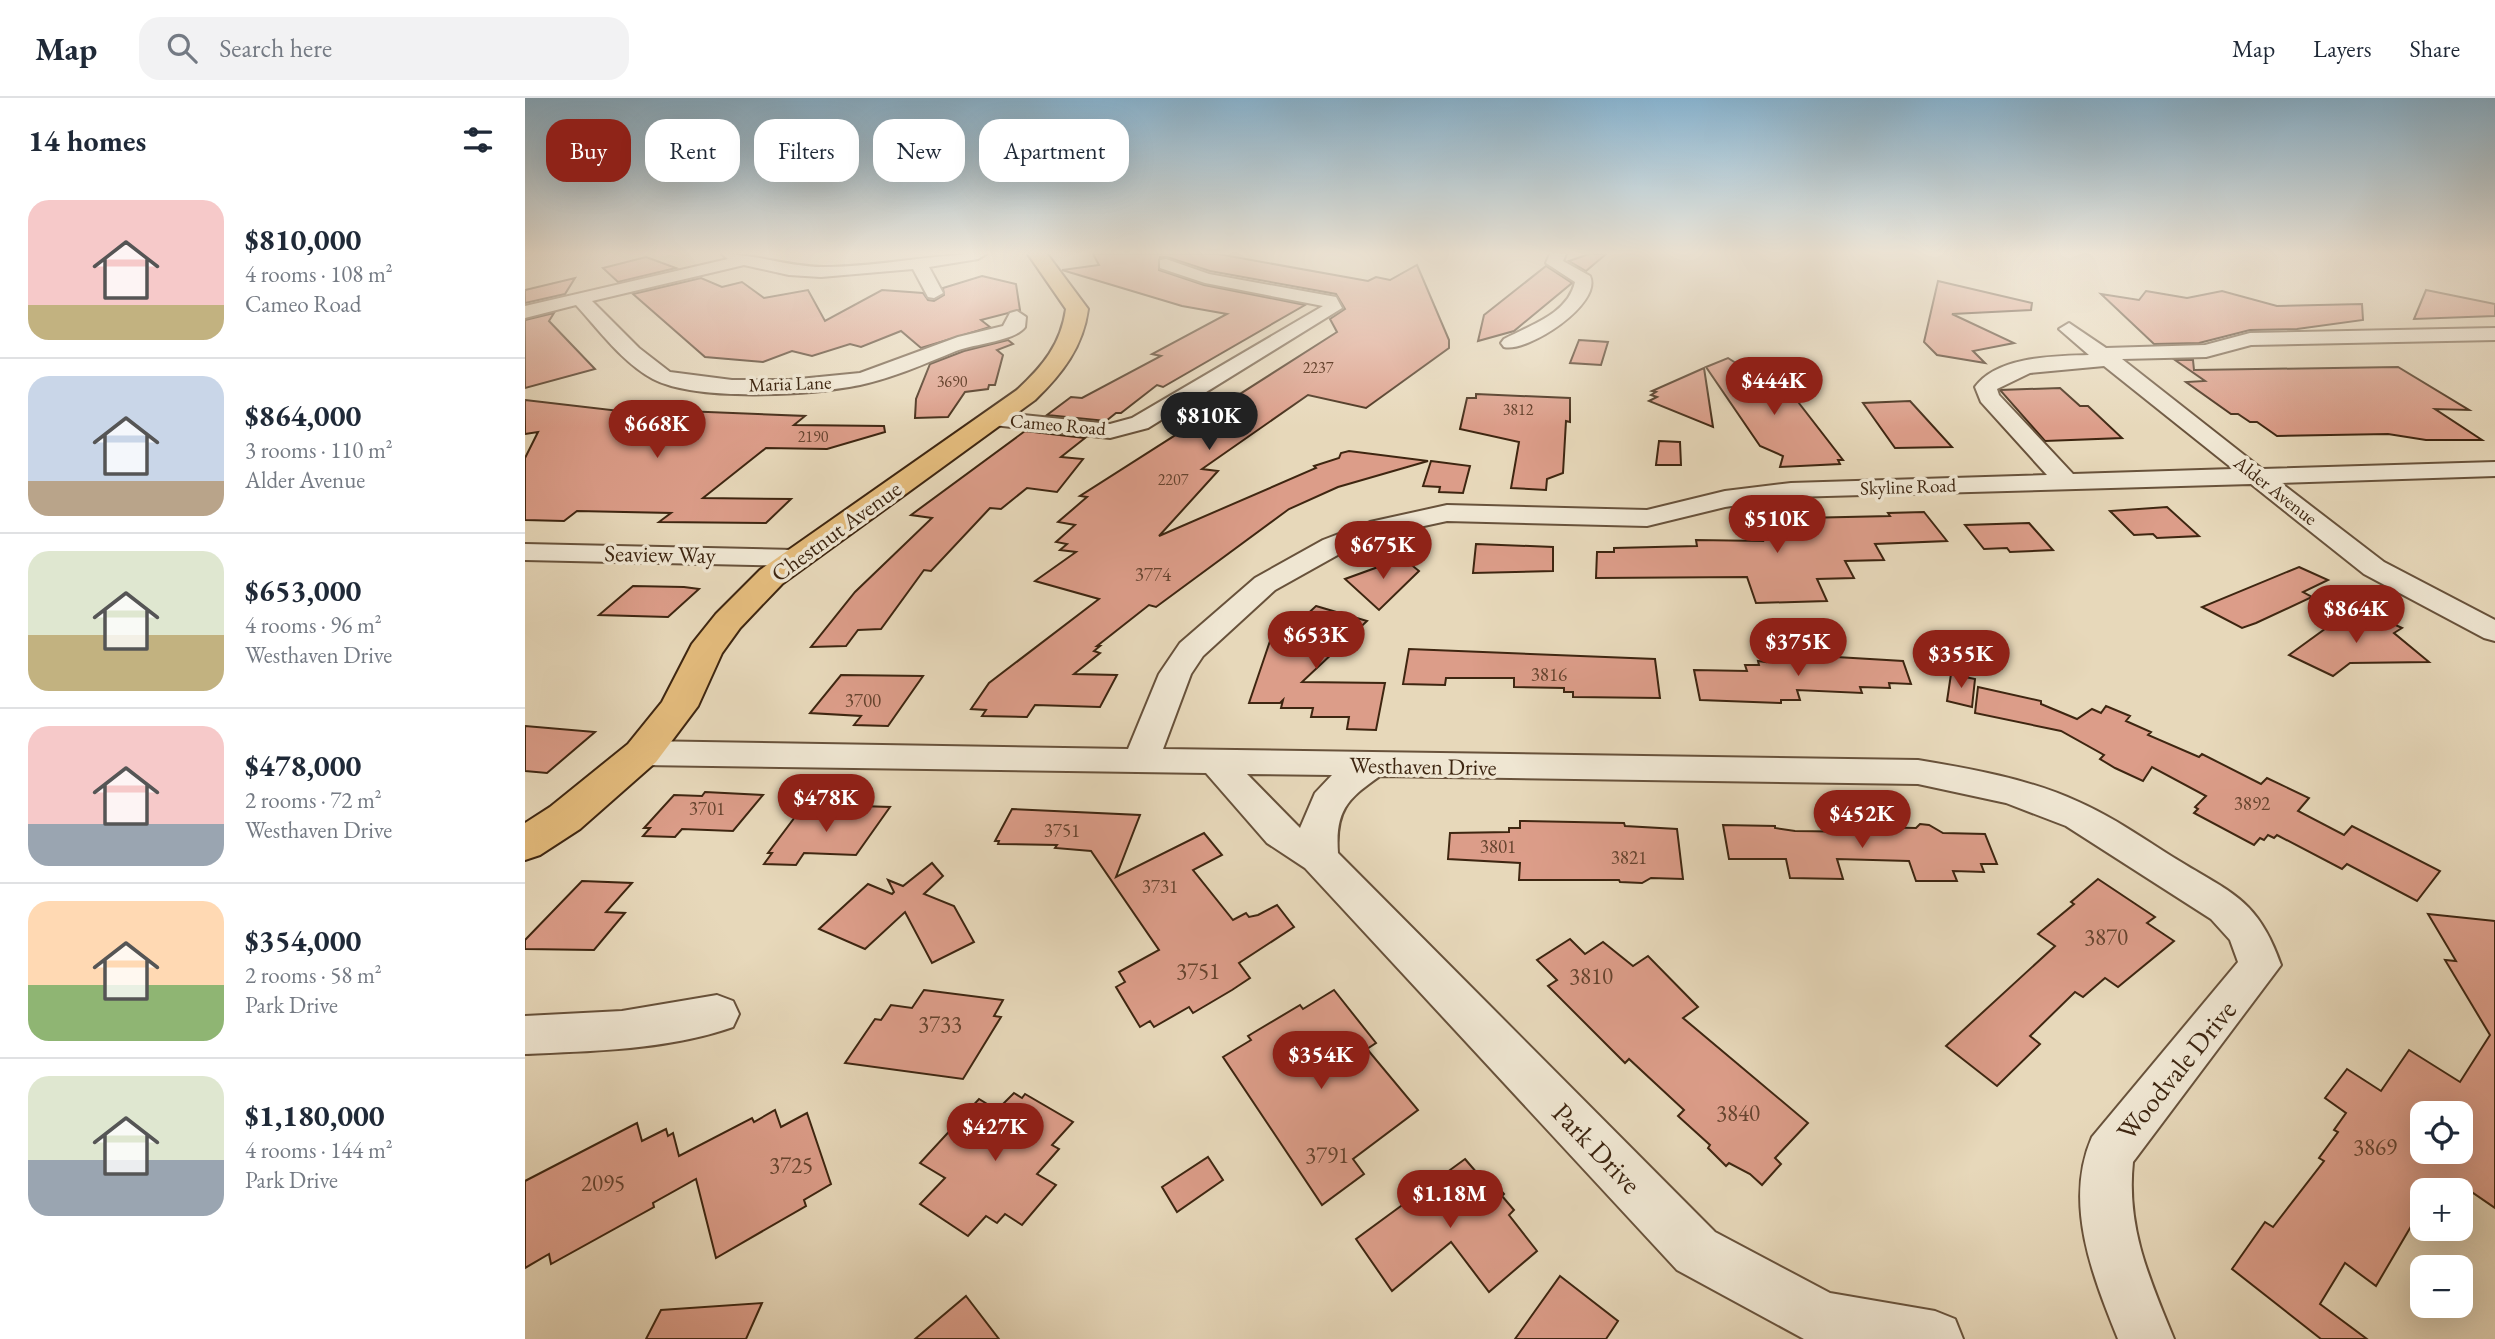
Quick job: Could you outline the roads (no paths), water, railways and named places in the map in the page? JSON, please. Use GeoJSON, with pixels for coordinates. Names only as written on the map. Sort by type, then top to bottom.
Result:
{"type":"FeatureCollection","features":[{"type":"Feature","properties":{"kind":"main road","name":"Chestnut Avenue"},"geometry":{"type":"LineString","coordinates":[[525,844],[565,818],[642,753],[679,706],[705,652],[728,621],[795,558],[993,419],[1053,371],[1075,330],[1077,312]]}},
{"type":"Feature","properties":{"kind":"street","name":"Maria Lane"},"geometry":{"type":"LineString","coordinates":[[593,312],[650,367],[663,376],[717,384],[800,386],[860,379],[977,337],[1006,333],[1016,327],[1017,317]]}},
{"type":"Feature","properties":{"kind":"street","name":"Cameo Road"},"geometry":{"type":"LineString","coordinates":[[993,419],[1109,430],[1140,423],[1326,312]]}},
{"type":"Feature","properties":{"kind":"street"},"geometry":{"type":"LineString","coordinates":[[1511,343],[1565,312]]}},
{"type":"Feature","properties":{"kind":"street","name":"Alder Avenue"},"geometry":{"type":"LineString","coordinates":[[2069,329],[2374,568],[2495,632]]}},
{"type":"Feature","properties":{"kind":"street"},"geometry":{"type":"LineString","coordinates":[[2065,480],[1989,397],[1986,387],[1999,376],[2037,366],[2080,360],[2206,351],[2250,339],[2495,334]]}},
{"type":"Feature","properties":{"kind":"street","name":"Skyline Road"},"geometry":{"type":"LineString","coordinates":[[1141,760],[1175,674],[1191,650],[1265,584],[1333,546],[1379,528],[1468,511],[1647,518],[1724,499],[1791,490],[2495,468]]}},
{"type":"Feature","properties":{"kind":"street","name":"Seaview Way"},"geometry":{"type":"LineString","coordinates":[[525,552],[795,558]]}},
{"type":"Feature","properties":{"kind":"street","name":"Westhaven Drive"},"geometry":{"type":"LineString","coordinates":[[642,753],[1919,772],[1970,780],[2049,804],[2094,826],[2179,880]]}},
{"type":"Feature","properties":{"kind":"street","name":"Park Drive"},"geometry":{"type":"LineString","coordinates":[[1217,763],[1280,833],[1319,858],[1696,1251],[1824,1320],[1935,1339]]}},
{"type":"Feature","properties":{"kind":"street"},"geometry":{"type":"LineString","coordinates":[[1319,858],[1316,832],[1324,806],[1337,787],[1371,765]]}},
{"type":"Feature","properties":{"kind":"street","name":"Woodvale Drive"},"geometry":{"type":"LineString","coordinates":[[2146,1339],[2118,1271],[2104,1195],[2109,1154],[2260,965],[2253,937],[2217,899],[2179,880]]}},
{"type":"Feature","properties":{"kind":"street"},"geometry":{"type":"LineString","coordinates":[[525,1035],[622,1030],[717,1014]]}}]}
